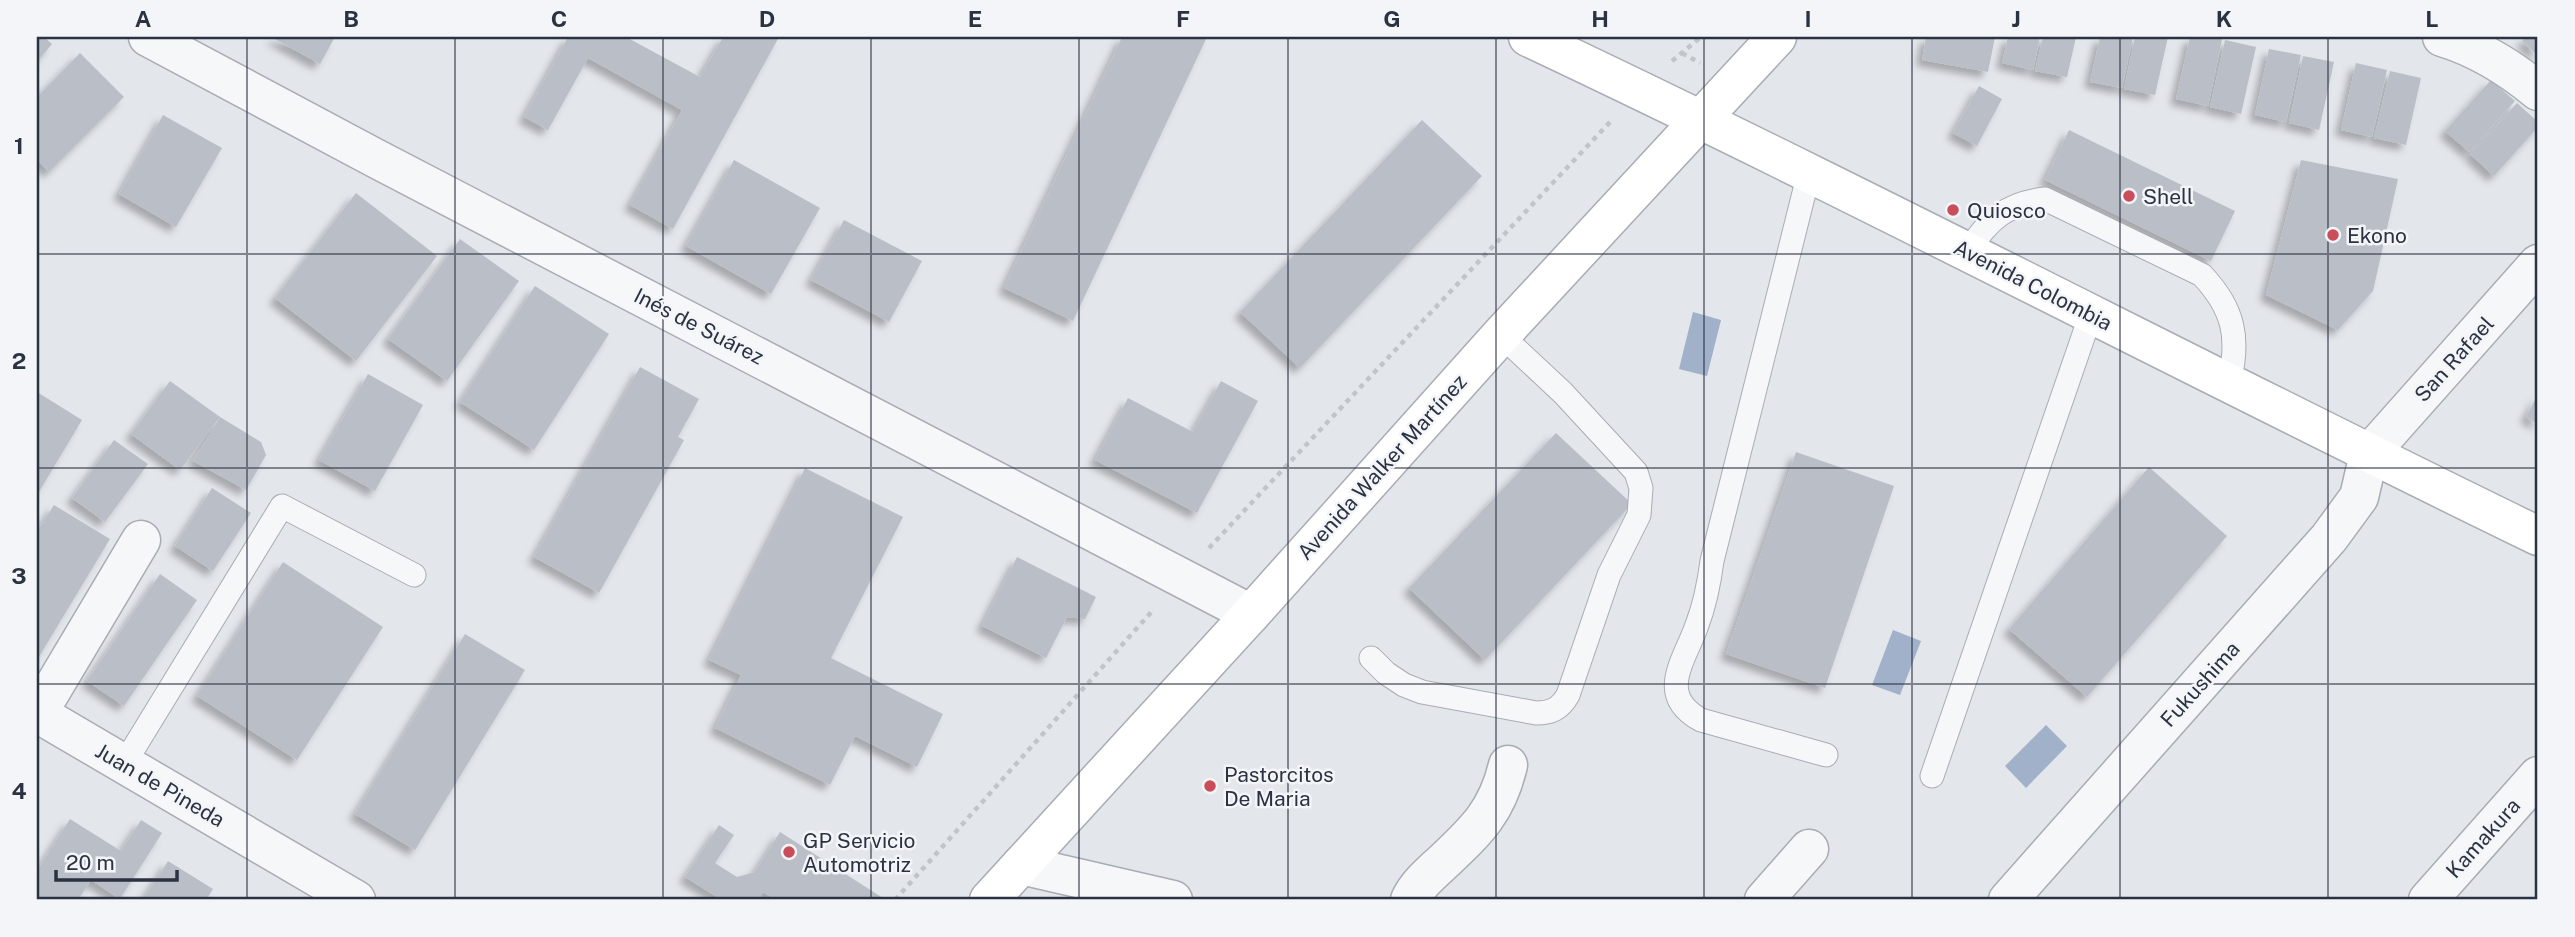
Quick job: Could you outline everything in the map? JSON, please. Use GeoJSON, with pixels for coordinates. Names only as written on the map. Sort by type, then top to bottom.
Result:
{"type":"FeatureCollection","features":[{"type":"Feature","properties":{"kind":"main road","name":"Avenida Colombia"},"geometry":{"type":"LineString","coordinates":[[1528,37],[1701,118],[2369,454],[2538,536]]}},
{"type":"Feature","properties":{"kind":"main road","name":"Avenida Walker Martínez"},"geometry":{"type":"LineString","coordinates":[[989,900],[1501,335],[1777,37]]}},
{"type":"Feature","properties":{"kind":"street","name":"Inés de Suárez"},"geometry":{"type":"LineString","coordinates":[[148,37],[1251,614]]}},
{"type":"Feature","properties":{"kind":"street"},"geometry":{"type":"LineString","coordinates":[[2442,37],[2500,63],[2538,91]]}},
{"type":"Feature","properties":{"kind":"street","name":"San Rafael"},"geometry":{"type":"LineString","coordinates":[[2369,454],[2538,264]]}},
{"type":"Feature","properties":{"kind":"street","name":"Fukushima"},"geometry":{"type":"LineString","coordinates":[[2008,900],[2329,538],[2359,497],[2369,454]]}},
{"type":"Feature","properties":{"kind":"street"},"geometry":{"type":"LineString","coordinates":[[37,713],[141,540]]}},
{"type":"Feature","properties":{"kind":"street","name":"Juan de Pineda"},"geometry":{"type":"LineString","coordinates":[[37,713],[356,900]]}},
{"type":"Feature","properties":{"kind":"street"},"geometry":{"type":"LineString","coordinates":[[1410,900],[1420,884],[1484,820],[1502,790],[1508,765]]}},
{"type":"Feature","properties":{"kind":"street","name":"Kamakura"},"geometry":{"type":"LineString","coordinates":[[2428,900],[2538,776]]}},
{"type":"Feature","properties":{"kind":"street"},"geometry":{"type":"LineString","coordinates":[[1764,900],[1810,849]]}},
{"type":"Feature","properties":{"kind":"street"},"geometry":{"type":"LineString","coordinates":[[1021,865],[1173,900]]}},
{"type":"Feature","properties":{"kind":"lane"},"geometry":{"type":"LineString","coordinates":[[1809,173],[1704,604],[1694,635],[1679,666],[1676,690],[1680,703],[1689,713],[1701,720],[1826,755]]}},
{"type":"Feature","properties":{"kind":"lane"},"geometry":{"type":"LineString","coordinates":[[1968,253],[1989,222],[2003,211],[2024,202],[2045,199],[2202,275],[2217,291],[2233,327],[2235,346],[2229,383]]}},
{"type":"Feature","properties":{"kind":"lane"},"geometry":{"type":"LineString","coordinates":[[1932,776],[2091,314]]}},
{"type":"Feature","properties":{"kind":"lane"},"geometry":{"type":"LineString","coordinates":[[1371,658],[1385,673],[1404,685],[1423,692],[1523,711],[1547,713],[1557,709],[1568,695],[1609,575],[1639,515],[1641,488],[1636,472],[1563,393],[1501,335]]}},
{"type":"Feature","properties":{"kind":"lane"},"geometry":{"type":"LineString","coordinates":[[124,764],[282,506],[414,575]]}},
{"type":"Feature","properties":{"kind":"path"},"geometry":{"type":"LineString","coordinates":[[895,900],[1182,577],[1640,90]]}},
{"type":"Feature","properties":{"kind":"water"},"geometry":{"type":"Polygon","coordinates":[[[1693,312],[1721,320],[1707,376],[1679,369],[1693,312]]]}},
{"type":"Feature","properties":{"kind":"water"},"geometry":{"type":"Polygon","coordinates":[[[1893,630],[1921,641],[1900,695],[1872,685],[1893,630]]]}},
{"type":"Feature","properties":{"kind":"water"},"geometry":{"type":"Polygon","coordinates":[[[2046,725],[2067,746],[2026,788],[2005,766],[2046,725]]]}},
{"type":"Feature","properties":{"kind":"building"},"geometry":{"type":"Polygon","coordinates":[[[37,37],[44,37],[52,44],[37,62],[37,37]]]}},
{"type":"Feature","properties":{"kind":"building"},"geometry":{"type":"Polygon","coordinates":[[[271,37],[335,37],[320,64],[271,37]]]}},
{"type":"Feature","properties":{"kind":"building"},"geometry":{"type":"Polygon","coordinates":[[[568,37],[626,37],[700,77],[723,37],[779,37],[673,229],[630,205],[682,110],[588,58],[548,130],[524,117],[568,37]]]}},
{"type":"Feature","properties":{"kind":"building"},"geometry":{"type":"Polygon","coordinates":[[[1122,37],[1207,37],[1073,321],[1004,288],[1122,37]]]}},
{"type":"Feature","properties":{"kind":"building"},"geometry":{"type":"Polygon","coordinates":[[[1926,37],[1995,37],[1988,72],[1922,60],[1926,37]]]}},
{"type":"Feature","properties":{"kind":"building"},"geometry":{"type":"Polygon","coordinates":[[[2008,37],[2040,37],[2033,70],[2002,63],[2008,37]]]}},
{"type":"Feature","properties":{"kind":"building"},"geometry":{"type":"Polygon","coordinates":[[[2043,37],[2076,37],[2067,77],[2035,71],[2043,37]]]}},
{"type":"Feature","properties":{"kind":"building"},"geometry":{"type":"Polygon","coordinates":[[[2100,37],[2133,37],[2122,88],[2090,82],[2100,37]]]}},
{"type":"Feature","properties":{"kind":"building"},"geometry":{"type":"Polygon","coordinates":[[[2135,37],[2168,37],[2155,95],[2124,89],[2135,37]]]}},
{"type":"Feature","properties":{"kind":"building"},"geometry":{"type":"Polygon","coordinates":[[[2190,37],[2222,39],[2208,106],[2176,99],[2190,37]]]}},
{"type":"Feature","properties":{"kind":"building"},"geometry":{"type":"Polygon","coordinates":[[[2526,37],[2538,37],[2538,56],[2522,41],[2526,37]]]}},
{"type":"Feature","properties":{"kind":"building"},"geometry":{"type":"Polygon","coordinates":[[[2225,40],[2256,47],[2241,114],[2210,107],[2225,40]]]}},
{"type":"Feature","properties":{"kind":"building"},"geometry":{"type":"Polygon","coordinates":[[[2269,49],[2301,55],[2286,122],[2255,115],[2269,49]]]}},
{"type":"Feature","properties":{"kind":"building"},"geometry":{"type":"Polygon","coordinates":[[[80,53],[124,97],[49,172],[37,160],[37,97],[80,53]]]}},
{"type":"Feature","properties":{"kind":"building"},"geometry":{"type":"Polygon","coordinates":[[[2303,56],[2334,62],[2319,130],[2289,123],[2303,56]]]}},
{"type":"Feature","properties":{"kind":"building"},"geometry":{"type":"Polygon","coordinates":[[[2356,63],[2387,70],[2372,137],[2341,130],[2356,63]]]}},
{"type":"Feature","properties":{"kind":"building"},"geometry":{"type":"Polygon","coordinates":[[[2390,71],[2421,78],[2406,145],[2374,138],[2390,71]]]}},
{"type":"Feature","properties":{"kind":"building"},"geometry":{"type":"Polygon","coordinates":[[[2491,80],[2515,101],[2469,152],[2445,131],[2491,80]]]}},
{"type":"Feature","properties":{"kind":"building"},"geometry":{"type":"Polygon","coordinates":[[[1979,86],[2002,99],[1977,146],[1953,133],[1979,86]]]}},
{"type":"Feature","properties":{"kind":"building"},"geometry":{"type":"Polygon","coordinates":[[[2517,103],[2538,122],[2538,127],[2494,176],[2470,154],[2517,103]]]}},
{"type":"Feature","properties":{"kind":"building"},"geometry":{"type":"Polygon","coordinates":[[[163,115],[222,148],[176,227],[119,194],[163,115]]]}},
{"type":"Feature","properties":{"kind":"building"},"geometry":{"type":"Polygon","coordinates":[[[1422,120],[1482,176],[1300,368],[1240,312],[1422,120]]]}},
{"type":"Feature","properties":{"kind":"building"},"geometry":{"type":"Polygon","coordinates":[[[2069,130],[2235,211],[2211,261],[2045,180],[2069,130]]]}},
{"type":"Feature","properties":{"kind":"building"},"geometry":{"type":"Polygon","coordinates":[[[734,160],[820,208],[771,294],[686,246],[734,160]]]}},
{"type":"Feature","properties":{"kind":"building","name":"Ekono"},"geometry":{"type":"Polygon","coordinates":[[[2301,160],[2398,179],[2373,291],[2338,330],[2266,295],[2301,160]]]}},
{"type":"Feature","properties":{"kind":"building"},"geometry":{"type":"Polygon","coordinates":[[[356,193],[437,256],[356,361],[275,298],[356,193]]]}},
{"type":"Feature","properties":{"kind":"building"},"geometry":{"type":"Polygon","coordinates":[[[844,220],[922,261],[889,322],[811,280],[844,220]]]}},
{"type":"Feature","properties":{"kind":"building"},"geometry":{"type":"Polygon","coordinates":[[[460,239],[519,281],[447,381],[388,339],[460,239]]]}},
{"type":"Feature","properties":{"kind":"building"},"geometry":{"type":"Polygon","coordinates":[[[535,286],[609,334],[534,450],[460,402],[535,286]]]}},
{"type":"Feature","properties":{"kind":"building"},"geometry":{"type":"Polygon","coordinates":[[[640,367],[699,399],[678,437],[684,440],[599,593],[534,557],[640,367]]]}},
{"type":"Feature","properties":{"kind":"building"},"geometry":{"type":"Polygon","coordinates":[[[368,374],[423,405],[375,491],[319,460],[368,374]]]}},
{"type":"Feature","properties":{"kind":"building"},"geometry":{"type":"Polygon","coordinates":[[[170,381],[220,417],[180,470],[131,434],[170,381]]]}},
{"type":"Feature","properties":{"kind":"building"},"geometry":{"type":"Polygon","coordinates":[[[1221,381],[1258,401],[1197,513],[1095,460],[1128,398],[1193,432],[1221,381]]]}},
{"type":"Feature","properties":{"kind":"building"},"geometry":{"type":"Polygon","coordinates":[[[37,392],[82,420],[37,495],[37,392]]]}},
{"type":"Feature","properties":{"kind":"building"},"geometry":{"type":"Polygon","coordinates":[[[2538,394],[2538,424],[2526,417],[2538,394]]]}},
{"type":"Feature","properties":{"kind":"building"},"geometry":{"type":"Polygon","coordinates":[[[220,417],[261,442],[266,455],[246,490],[193,461],[220,417]]]}},
{"type":"Feature","properties":{"kind":"building"},"geometry":{"type":"Polygon","coordinates":[[[1556,433],[1632,504],[1485,660],[1409,588],[1556,433]]]}},
{"type":"Feature","properties":{"kind":"building"},"geometry":{"type":"Polygon","coordinates":[[[114,440],[148,464],[105,522],[72,498],[114,440]]]}},
{"type":"Feature","properties":{"kind":"building"},"geometry":{"type":"Polygon","coordinates":[[[1796,452],[1894,486],[1825,688],[1726,654],[1796,452]]]}},
{"type":"Feature","properties":{"kind":"building"},"geometry":{"type":"Polygon","coordinates":[[[2149,467],[2227,536],[2087,697],[2009,629],[2149,467]]]}},
{"type":"Feature","properties":{"kind":"building"},"geometry":{"type":"Polygon","coordinates":[[[805,468],[903,517],[831,658],[943,714],[917,767],[855,736],[830,785],[715,728],[741,675],[709,660],[805,468]]]}},
{"type":"Feature","properties":{"kind":"building"},"geometry":{"type":"Polygon","coordinates":[[[212,488],[251,513],[213,571],[175,546],[212,488]]]}},
{"type":"Feature","properties":{"kind":"building"},"geometry":{"type":"Polygon","coordinates":[[[54,505],[110,539],[37,660],[37,532],[54,505]]]}},
{"type":"Feature","properties":{"kind":"building"},"geometry":{"type":"Polygon","coordinates":[[[1017,557],[1096,597],[1085,619],[1067,617],[1046,658],[982,626],[1017,557]]]}},
{"type":"Feature","properties":{"kind":"building"},"geometry":{"type":"Polygon","coordinates":[[[283,562],[383,627],[297,760],[197,696],[283,562]]]}},
{"type":"Feature","properties":{"kind":"building"},"geometry":{"type":"Polygon","coordinates":[[[160,574],[197,600],[124,706],[87,681],[160,574]]]}},
{"type":"Feature","properties":{"kind":"building"},"geometry":{"type":"Polygon","coordinates":[[[465,634],[525,670],[415,850],[355,814],[465,634]]]}},
{"type":"Feature","properties":{"kind":"building"},"geometry":{"type":"Polygon","coordinates":[[[70,819],[121,851],[141,820],[162,833],[120,899],[91,880],[78,900],[37,900],[37,871],[70,819]]]}},
{"type":"Feature","properties":{"kind":"building","name":"GP Servicio Automotriz"},"geometry":{"type":"Polygon","coordinates":[[[719,825],[734,835],[715,863],[737,877],[755,872],[780,832],[886,900],[776,900],[763,892],[758,900],[722,900],[685,877],[719,825]]]}},
{"type":"Feature","properties":{"kind":"building"},"geometry":{"type":"Polygon","coordinates":[[[168,861],[213,889],[206,900],[143,900],[168,861]]]}},
{"type":"Feature","properties":{"kind":"place","name":"Shell"},"geometry":{"type":"Point","coordinates":[2129,196]}},
{"type":"Feature","properties":{"kind":"place","name":"Quiosco"},"geometry":{"type":"Point","coordinates":[1953,210]}},
{"type":"Feature","properties":{"kind":"place","name":"Ekono"},"geometry":{"type":"Point","coordinates":[2333,235]}},
{"type":"Feature","properties":{"kind":"place","name":"Pastorcitos De Maria"},"geometry":{"type":"Point","coordinates":[1210,786]}},
{"type":"Feature","properties":{"kind":"place","name":"GP Servicio Automotriz"},"geometry":{"type":"Point","coordinates":[789,852]}}]}
